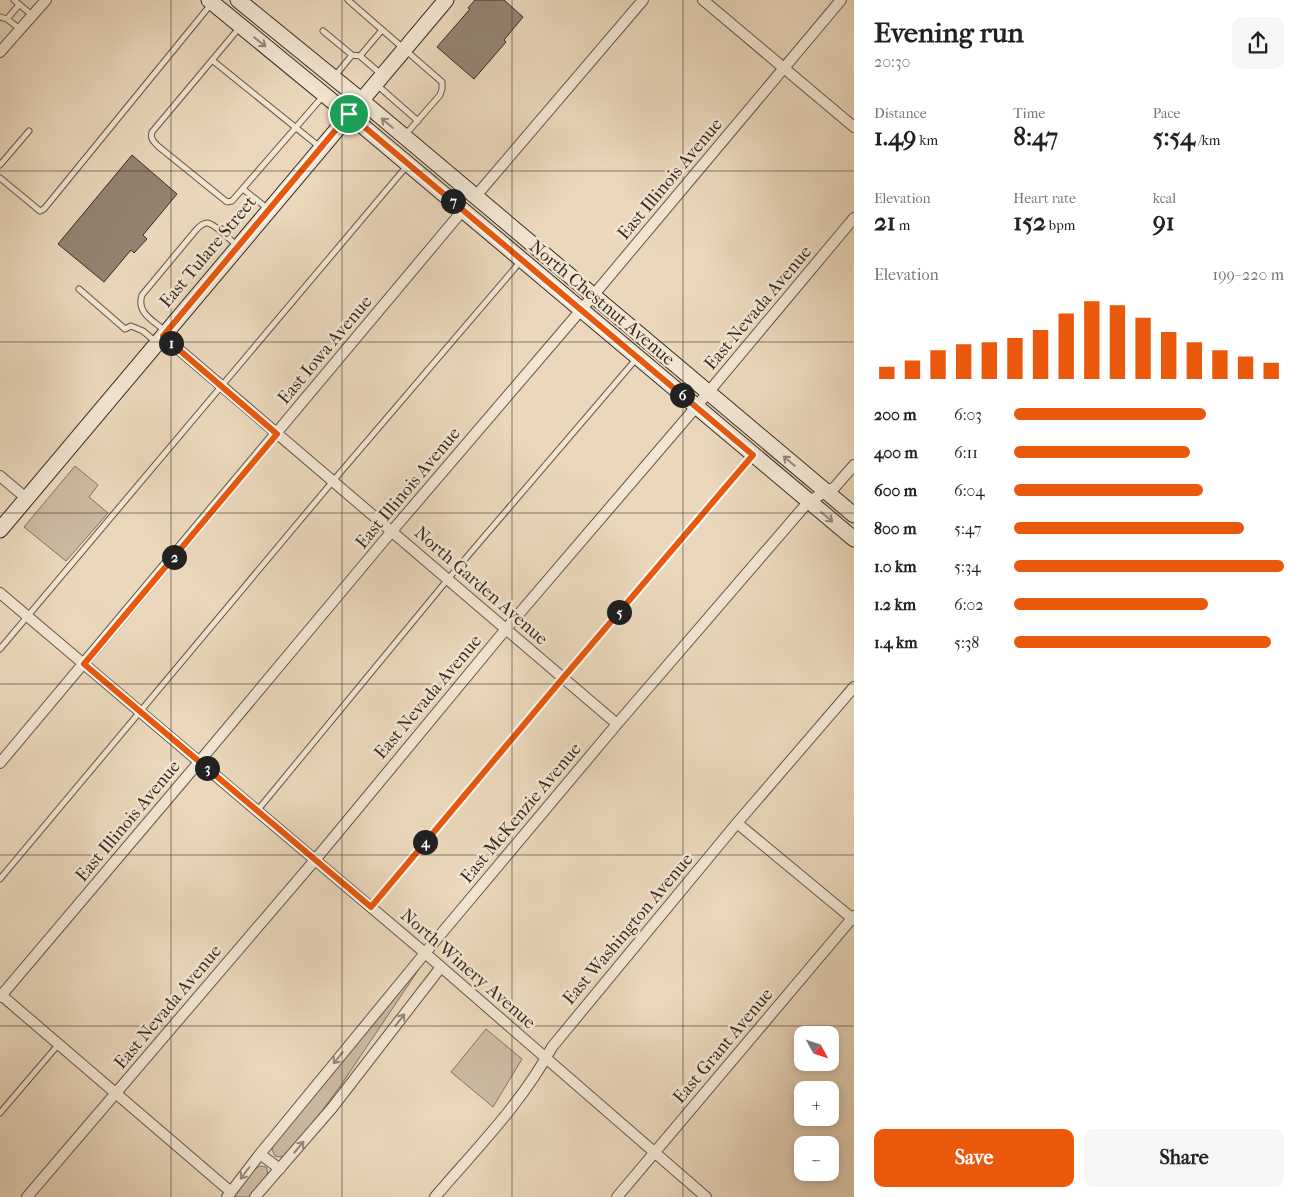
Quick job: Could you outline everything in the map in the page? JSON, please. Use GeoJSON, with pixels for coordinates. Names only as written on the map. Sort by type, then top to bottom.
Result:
{"type":"FeatureCollection","features":[{"type":"Feature","properties":{"kind":"main road","name":"North Chestnut Avenue"},"geometry":{"type":"LineString","coordinates":[[238,0],[361,100],[854,515]]}},
{"type":"Feature","properties":{"kind":"main road","name":"East Tulare Street"},"geometry":{"type":"LineString","coordinates":[[0,530],[446,0]]}},
{"type":"Feature","properties":{"kind":"main road","name":"North Chestnut Avenue"},"geometry":{"type":"LineString","coordinates":[[210,1],[349,114],[854,539]]}},
{"type":"Feature","properties":{"kind":"main road"},"geometry":{"type":"LineString","coordinates":[[463,210],[473,208],[514,240],[533,246]]}},
{"type":"Feature","properties":{"kind":"street"},"geometry":{"type":"LineString","coordinates":[[0,52],[46,0]]}},
{"type":"Feature","properties":{"kind":"street"},"geometry":{"type":"LineString","coordinates":[[475,197],[643,0]]}},
{"type":"Feature","properties":{"kind":"street"},"geometry":{"type":"LineString","coordinates":[[703,0],[854,126]]}},
{"type":"Feature","properties":{"kind":"street","name":"East Illinois Avenue"},"geometry":{"type":"LineString","coordinates":[[0,995],[199,762],[841,0]]}},
{"type":"Feature","properties":{"kind":"street","name":"East Iowa Avenue"},"geometry":{"type":"LineString","coordinates":[[0,763],[463,210]]}},
{"type":"Feature","properties":{"kind":"street","name":"East Nevada Avenue"},"geometry":{"type":"LineString","coordinates":[[27,1197],[314,860],[506,629],[696,407],[854,218]]}},
{"type":"Feature","properties":{"kind":"street","name":"North Garden Avenue"},"geometry":{"type":"LineString","coordinates":[[162,337],[222,385],[617,724]]}},
{"type":"Feature","properties":{"kind":"street","name":"East McKenzie Avenue"},"geometry":{"type":"LineString","coordinates":[[229,1195],[260,1154],[425,953],[617,724],[809,501],[835,487],[854,465]]}},
{"type":"Feature","properties":{"kind":"street"},"geometry":{"type":"LineString","coordinates":[[0,476],[26,498]]}},
{"type":"Feature","properties":{"kind":"street","name":"North Winery Avenue"},"geometry":{"type":"LineString","coordinates":[[0,593],[425,953],[706,1197]]}},
{"type":"Feature","properties":{"kind":"street","name":"East Washington Avenue"},"geometry":{"type":"LineString","coordinates":[[435,1197],[521,1096],[552,1047],[737,823],[854,687]]}},
{"type":"Feature","properties":{"kind":"street"},"geometry":{"type":"LineString","coordinates":[[737,823],[853,918]]}},
{"type":"Feature","properties":{"kind":"street","name":"East Grant Avenue"},"geometry":{"type":"LineString","coordinates":[[617,1197],[853,918]]}},
{"type":"Feature","properties":{"kind":"street"},"geometry":{"type":"LineString","coordinates":[[255,1197],[332,1108],[441,967]]}},
{"type":"Feature","properties":{"kind":"street"},"geometry":{"type":"LineString","coordinates":[[0,995],[116,1093],[229,1195]]}},
{"type":"Feature","properties":{"kind":"street"},"geometry":{"type":"LineString","coordinates":[[260,1154],[280,1169]]}},
{"type":"Feature","properties":{"kind":"lane"},"geometry":{"type":"LineString","coordinates":[[14,0],[32,15]]}},
{"type":"Feature","properties":{"kind":"lane"},"geometry":{"type":"LineString","coordinates":[[348,0],[442,82],[440,95],[404,137]]}},
{"type":"Feature","properties":{"kind":"lane"},"geometry":{"type":"LineString","coordinates":[[0,178],[40,211],[44,209],[210,1]]}},
{"type":"Feature","properties":{"kind":"lane"},"geometry":{"type":"LineString","coordinates":[[7,18],[19,5]]}},
{"type":"Feature","properties":{"kind":"lane"},"geometry":{"type":"LineString","coordinates":[[0,17],[7,18],[20,30]]}},
{"type":"Feature","properties":{"kind":"lane"},"geometry":{"type":"LineString","coordinates":[[241,26],[152,132],[152,140],[227,202],[232,201],[243,189],[324,94]]}},
{"type":"Feature","properties":{"kind":"lane"},"geometry":{"type":"LineString","coordinates":[[360,56],[382,30]]}},
{"type":"Feature","properties":{"kind":"lane"},"geometry":{"type":"LineString","coordinates":[[323,31],[352,55],[360,56],[418,121]]}},
{"type":"Feature","properties":{"kind":"lane"},"geometry":{"type":"LineString","coordinates":[[334,78],[352,55]]}},
{"type":"Feature","properties":{"kind":"lane"},"geometry":{"type":"LineString","coordinates":[[212,60],[320,148]]}},
{"type":"Feature","properties":{"kind":"lane"},"geometry":{"type":"LineString","coordinates":[[0,165],[29,131]]}},
{"type":"Feature","properties":{"kind":"lane"},"geometry":{"type":"LineString","coordinates":[[0,649],[408,164]]}},
{"type":"Feature","properties":{"kind":"lane"},"geometry":{"type":"LineString","coordinates":[[243,189],[268,210]]}},
{"type":"Feature","properties":{"kind":"lane"},"geometry":{"type":"LineString","coordinates":[[162,337],[140,308],[142,295],[196,230],[207,223],[213,225],[238,246]]}},
{"type":"Feature","properties":{"kind":"lane"},"geometry":{"type":"LineString","coordinates":[[0,879],[333,481],[522,260]]}},
{"type":"Feature","properties":{"kind":"lane"},"geometry":{"type":"LineString","coordinates":[[79,289],[125,329],[131,326],[162,337]]}},
{"type":"Feature","properties":{"kind":"lane"},"geometry":{"type":"LineString","coordinates":[[257,810],[448,579],[637,358]]}},
{"type":"Feature","properties":{"kind":"lane"},"geometry":{"type":"LineString","coordinates":[[371,907],[753,455]]}},
{"type":"Feature","properties":{"kind":"lane"},"geometry":{"type":"LineString","coordinates":[[0,1113],[59,1044]]}},
{"type":"Feature","properties":{"kind":"shaded area"},"geometry":{"type":"Polygon","coordinates":[[[75,466],[98,485],[89,497],[108,513],[66,561],[24,527],[75,466]]]}},
{"type":"Feature","properties":{"kind":"shaded area"},"geometry":{"type":"Polygon","coordinates":[[[419,969],[318,1116],[286,1155],[275,1156],[272,1150],[273,1144],[419,969]]]}},
{"type":"Feature","properties":{"kind":"shaded area"},"geometry":{"type":"Polygon","coordinates":[[[486,1029],[522,1059],[493,1107],[451,1072],[486,1029]]]}},
{"type":"Feature","properties":{"kind":"shaded area"},"geometry":{"type":"Polygon","coordinates":[[[260,1166],[266,1167],[267,1175],[260,1187],[251,1197],[234,1197],[255,1169],[260,1166]]]}},
{"type":"Feature","properties":{"kind":"building"},"geometry":{"type":"Polygon","coordinates":[[[475,0],[504,0],[523,17],[504,40],[506,42],[474,79],[437,47],[470,9],[468,8],[475,0]]]}},
{"type":"Feature","properties":{"kind":"building"},"geometry":{"type":"Polygon","coordinates":[[[132,155],[177,194],[143,235],[147,239],[134,253],[131,250],[104,282],[58,244],[132,155]]]}},
{"type":"Feature","properties":{"kind":"route"},"geometry":{"type":"LineString","coordinates":[[349,114],[753,455],[371,907],[84,664],[277,434],[163,336],[349,114]]}}]}
